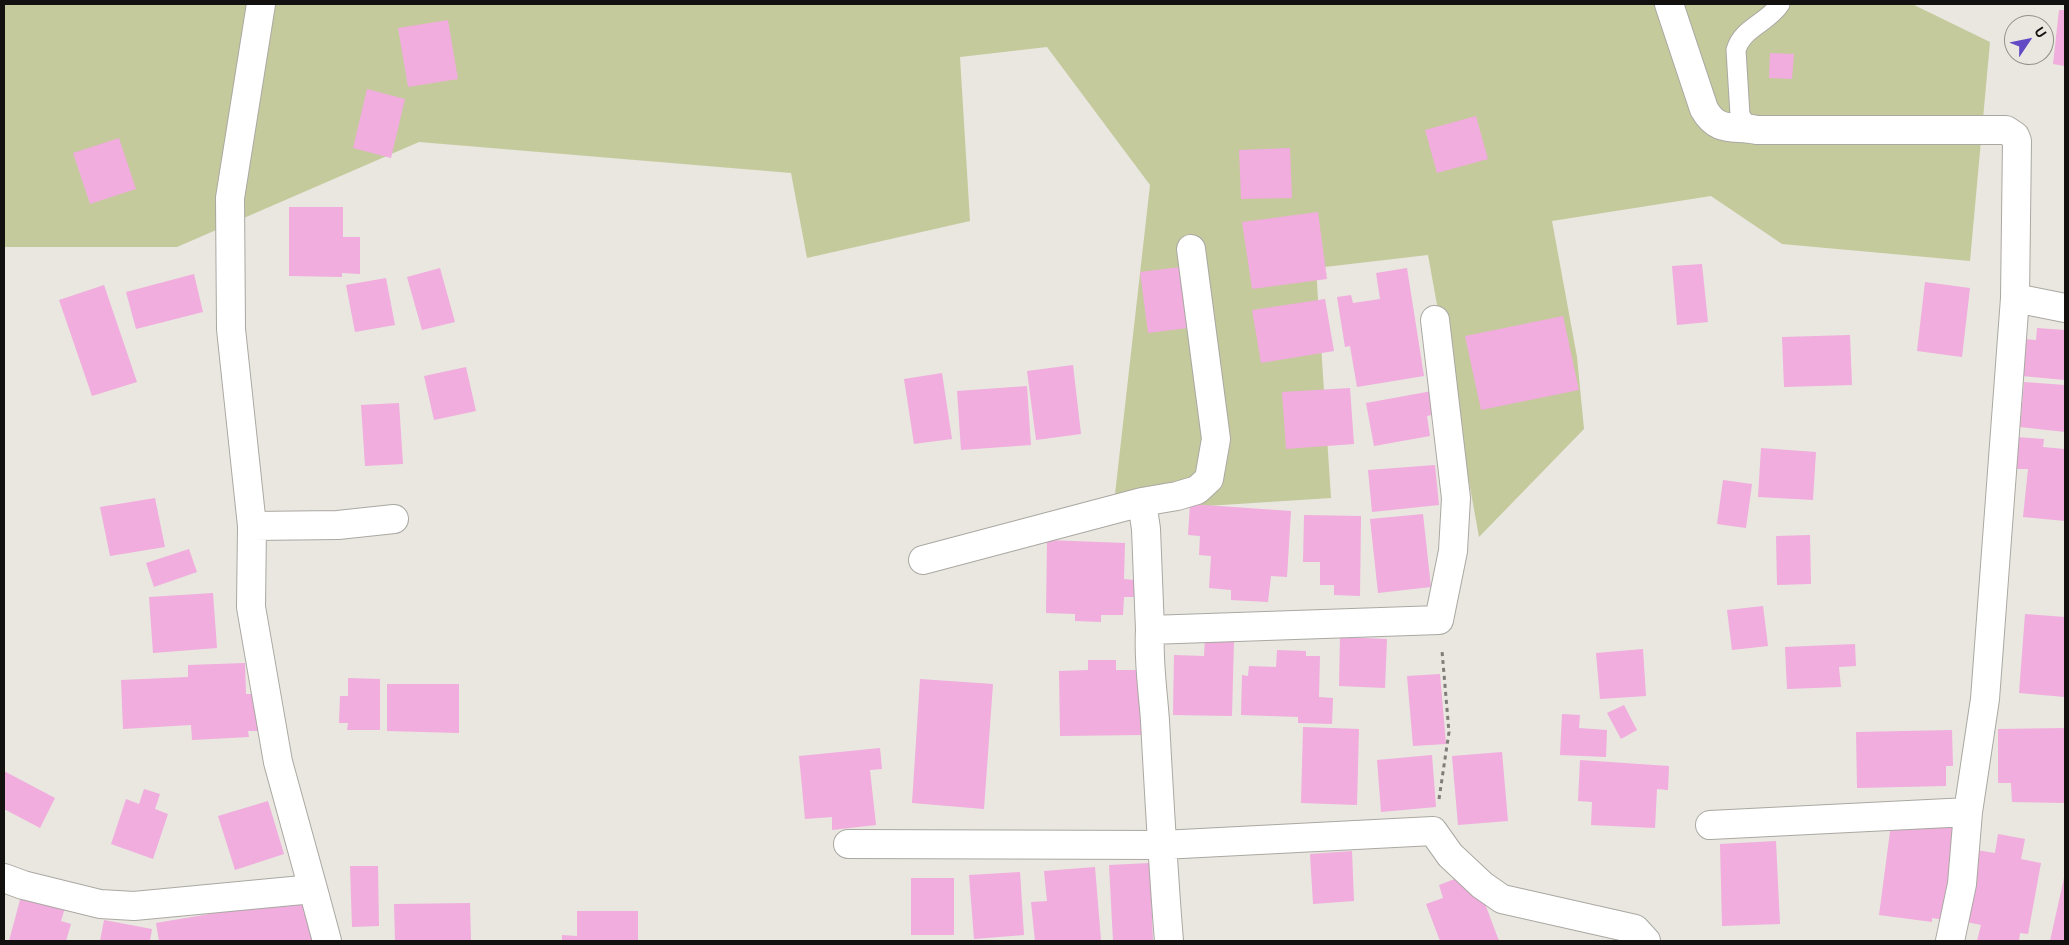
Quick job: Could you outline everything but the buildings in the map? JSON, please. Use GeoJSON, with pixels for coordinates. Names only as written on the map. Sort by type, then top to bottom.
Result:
{"type":"FeatureCollection","features":[{"type":"Feature","properties":{"kind":"street"},"geometry":{"type":"LineString","coordinates":[[261,4],[230,198],[232,329],[252,526],[251,607],[278,762],[327,941]]}},
{"type":"Feature","properties":{"kind":"street"},"geometry":{"type":"LineString","coordinates":[[1669,4],[1704,109],[1710,119],[1718,125],[1757,130],[2006,130],[2018,141],[2014,298],[1985,699],[1968,812],[1962,884],[1950,941]]}},
{"type":"Feature","properties":{"kind":"street"},"geometry":{"type":"LineString","coordinates":[[924,560],[1142,502],[1177,496],[1197,490],[1209,479],[1216,439],[1191,249]]}},
{"type":"Feature","properties":{"kind":"street"},"geometry":{"type":"LineString","coordinates":[[2014,298],[2065,308]]}},
{"type":"Feature","properties":{"kind":"street"},"geometry":{"type":"LineString","coordinates":[[1150,630],[1439,620],[1453,551],[1456,498],[1435,320]]}},
{"type":"Feature","properties":{"kind":"street"},"geometry":{"type":"LineString","coordinates":[[1142,502],[1146,529],[1150,630],[1149,653],[1154,703],[1169,941]]}},
{"type":"Feature","properties":{"kind":"street"},"geometry":{"type":"LineString","coordinates":[[252,526],[338,525],[394,519]]}},
{"type":"Feature","properties":{"kind":"street"},"geometry":{"type":"LineString","coordinates":[[1710,825],[1968,812]]}},
{"type":"Feature","properties":{"kind":"street"},"geometry":{"type":"LineString","coordinates":[[848,844],[1162,845],[1433,831],[1450,855],[1482,885],[1502,899],[1635,929],[1646,941]]}},
{"type":"Feature","properties":{"kind":"street"},"geometry":{"type":"LineString","coordinates":[[4,878],[23,885],[100,904],[134,906],[313,889]]}},
{"type":"Feature","properties":{"kind":"lane"},"geometry":{"type":"LineString","coordinates":[[1748,128],[1740,116],[1736,50],[1739,40],[1747,30],[1761,23],[1780,4]]}},
{"type":"Feature","properties":{"kind":"path"},"geometry":{"type":"LineString","coordinates":[[1433,831],[1443,780],[1449,732],[1439,620]]}},
{"type":"Feature","properties":{"kind":"green space"},"geometry":{"type":"Polygon","coordinates":[[[4,4],[1912,4],[1990,42],[1970,261],[1782,244],[1711,196],[1552,221],[1577,357],[1584,429],[1479,537],[1428,255],[1316,268],[1331,498],[1113,512],[1150,185],[1047,47],[960,57],[970,221],[807,258],[791,173],[419,142],[177,247],[4,247],[4,4]]]}}]}
